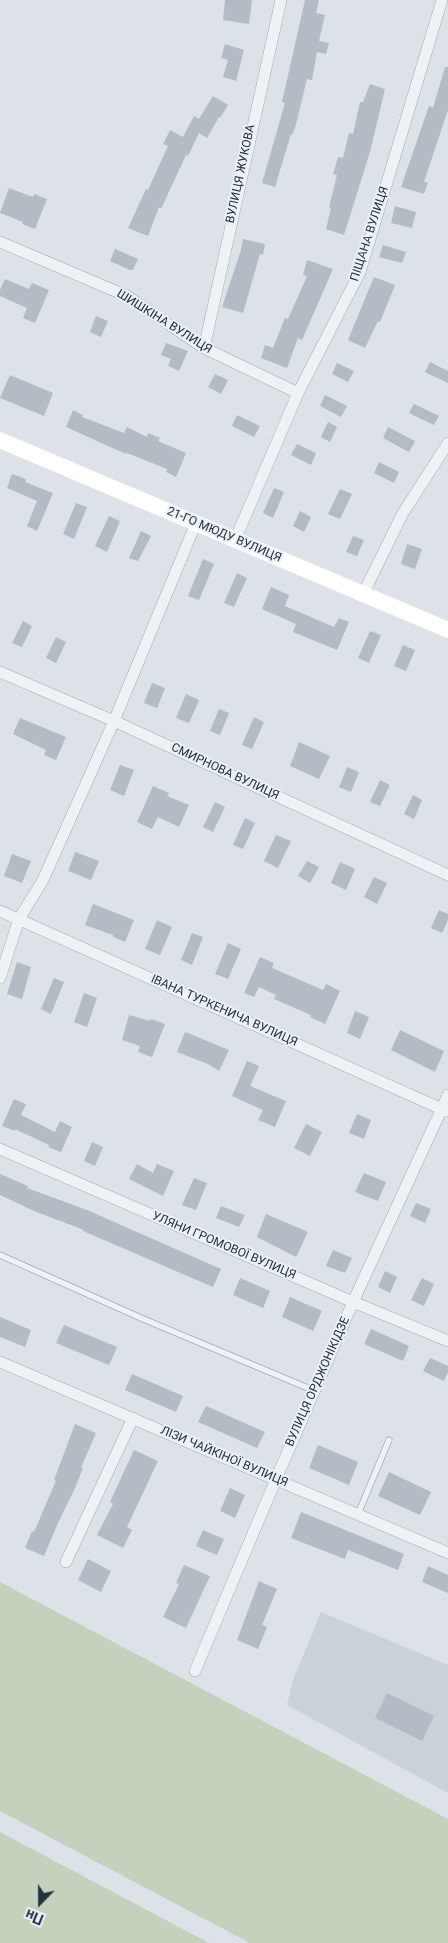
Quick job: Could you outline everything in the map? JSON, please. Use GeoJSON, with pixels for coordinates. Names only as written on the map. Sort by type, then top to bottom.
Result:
{"type":"FeatureCollection","features":[{"type":"Feature","properties":{"kind":"street","name":"ВУЛИЦЯ ЖУКОВА"},"geometry":{"type":"LineString","coordinates":[[204,348],[280,0]]}},
{"type":"Feature","properties":{"kind":"street","name":"ПІЩАНА ВУЛИЦЯ"},"geometry":{"type":"LineString","coordinates":[[235,540],[298,393],[360,272],[442,0]]}},
{"type":"Feature","properties":{"kind":"street","name":"ШИШКІНА ВУЛИЦЯ"},"geometry":{"type":"LineString","coordinates":[[0,242],[127,296],[204,348],[298,393]]}},
{"type":"Feature","properties":{"kind":"street","name":"21-ГО МЮДУ ВУЛИЦЯ"},"geometry":{"type":"LineString","coordinates":[[0,440],[448,630]]}},
{"type":"Feature","properties":{"kind":"street"},"geometry":{"type":"LineString","coordinates":[[363,594],[403,513],[448,444]]}},
{"type":"Feature","properties":{"kind":"street"},"geometry":{"type":"LineString","coordinates":[[0,978],[18,919],[43,880],[114,721],[196,523]]}},
{"type":"Feature","properties":{"kind":"street","name":"СМИРНОВА ВУЛИЦЯ"},"geometry":{"type":"LineString","coordinates":[[0,672],[114,721],[448,875]]}},
{"type":"Feature","properties":{"kind":"street","name":"ІВАНА ТУРКЕНИЧА ВУЛИЦЯ"},"geometry":{"type":"LineString","coordinates":[[0,911],[445,1110]]}},
{"type":"Feature","properties":{"kind":"street","name":"ВУЛИЦЯ ОРДЖОНІКІДЗЕ"},"geometry":{"type":"LineString","coordinates":[[195,1671],[353,1302],[445,1110],[448,1095]]}},
{"type":"Feature","properties":{"kind":"street","name":"УЛЯНИ ГРОМОВОЇ ВУЛИЦЯ"},"geometry":{"type":"LineString","coordinates":[[0,1149],[353,1302],[448,1341]]}},
{"type":"Feature","properties":{"kind":"street","name":"ЛІЗИ ЧАЙКІНОЇ ВУЛИЦЯ"},"geometry":{"type":"LineString","coordinates":[[0,1362],[448,1553]]}},
{"type":"Feature","properties":{"kind":"street"},"geometry":{"type":"LineString","coordinates":[[66,1562],[133,1418]]}},
{"type":"Feature","properties":{"kind":"lane"},"geometry":{"type":"LineString","coordinates":[[0,1255],[141,1318],[314,1391]]}},
{"type":"Feature","properties":{"kind":"lane"},"geometry":{"type":"LineString","coordinates":[[358,1514],[389,1440]]}},
{"type":"Feature","properties":{"kind":"shaded area"},"geometry":{"type":"Polygon","coordinates":[[[321,1612],[448,1665],[448,1793],[287,1705],[293,1680],[321,1612]]]}},
{"type":"Feature","properties":{"kind":"green space"},"geometry":{"type":"Polygon","coordinates":[[[0,1582],[448,1819],[448,1943],[250,1943],[0,1811],[0,1582]]]}},
{"type":"Feature","properties":{"kind":"green space"},"geometry":{"type":"Polygon","coordinates":[[[0,1832],[209,1943],[0,1943],[0,1832]]]}},
{"type":"Feature","properties":{"kind":"building"},"geometry":{"type":"Polygon","coordinates":[[[225,0],[252,0],[249,24],[223,20],[225,0]]]}},
{"type":"Feature","properties":{"kind":"building"},"geometry":{"type":"Polygon","coordinates":[[[305,0],[319,0],[316,13],[325,15],[319,41],[329,43],[326,54],[317,52],[312,80],[307,79],[295,128],[291,134],[275,187],[262,183],[285,103],[282,102],[305,0]]]}},
{"type":"Feature","properties":{"kind":"building"},"geometry":{"type":"Polygon","coordinates":[[[225,44],[244,50],[236,81],[223,77],[228,60],[221,58],[225,44]]]}},
{"type":"Feature","properties":{"kind":"building"},"geometry":{"type":"Polygon","coordinates":[[[445,67],[448,67],[448,110],[424,182],[428,182],[424,194],[401,187],[429,106],[433,108],[445,67]]]}},
{"type":"Feature","properties":{"kind":"building"},"geometry":{"type":"Polygon","coordinates":[[[370,84],[385,89],[370,152],[344,235],[326,229],[337,175],[333,174],[338,157],[343,158],[349,133],[353,134],[360,102],[363,102],[370,84]]]}},
{"type":"Feature","properties":{"kind":"building"},"geometry":{"type":"Polygon","coordinates":[[[213,96],[228,105],[207,138],[199,133],[188,156],[186,155],[161,209],[159,207],[148,236],[128,228],[168,146],[163,144],[170,130],[183,137],[194,116],[199,119],[213,96]]]}},
{"type":"Feature","properties":{"kind":"building"},"geometry":{"type":"Polygon","coordinates":[[[9,188],[33,197],[34,194],[47,199],[35,229],[0,213],[9,188]]]}},
{"type":"Feature","properties":{"kind":"building"},"geometry":{"type":"Polygon","coordinates":[[[395,206],[416,212],[412,228],[391,223],[395,206]]]}},
{"type":"Feature","properties":{"kind":"building"},"geometry":{"type":"Polygon","coordinates":[[[243,239],[265,244],[263,255],[260,254],[243,313],[222,307],[243,239]]]}},
{"type":"Feature","properties":{"kind":"building"},"geometry":{"type":"Polygon","coordinates":[[[383,245],[406,252],[402,263],[379,257],[383,245]]]}},
{"type":"Feature","properties":{"kind":"building"},"geometry":{"type":"Polygon","coordinates":[[[115,249],[138,259],[133,270],[110,261],[115,249]]]}},
{"type":"Feature","properties":{"kind":"building"},"geometry":{"type":"Polygon","coordinates":[[[307,260],[333,269],[302,340],[298,338],[287,368],[261,358],[265,345],[273,348],[285,318],[288,319],[307,276],[303,275],[307,260]]]}},
{"type":"Feature","properties":{"kind":"building"},"geometry":{"type":"Polygon","coordinates":[[[374,277],[395,285],[380,322],[378,321],[365,348],[348,340],[374,277]]]}},
{"type":"Feature","properties":{"kind":"building"},"geometry":{"type":"Polygon","coordinates":[[[5,279],[29,289],[32,283],[49,290],[35,323],[23,318],[27,308],[0,296],[0,290],[5,279]]]}},
{"type":"Feature","properties":{"kind":"building"},"geometry":{"type":"Polygon","coordinates":[[[96,316],[108,321],[101,337],[90,332],[96,316]]]}},
{"type":"Feature","properties":{"kind":"building"},"geometry":{"type":"Polygon","coordinates":[[[166,343],[188,351],[179,371],[168,366],[171,359],[161,355],[166,343]]]}},
{"type":"Feature","properties":{"kind":"building"},"geometry":{"type":"Polygon","coordinates":[[[430,362],[448,371],[448,383],[425,372],[430,362]]]}},
{"type":"Feature","properties":{"kind":"building"},"geometry":{"type":"Polygon","coordinates":[[[337,363],[354,371],[348,382],[332,374],[337,363]]]}},
{"type":"Feature","properties":{"kind":"building"},"geometry":{"type":"Polygon","coordinates":[[[215,374],[228,380],[221,394],[208,387],[215,374]]]}},
{"type":"Feature","properties":{"kind":"building"},"geometry":{"type":"Polygon","coordinates":[[[10,375],[53,393],[44,416],[0,398],[10,375]]]}},
{"type":"Feature","properties":{"kind":"building"},"geometry":{"type":"Polygon","coordinates":[[[325,395],[347,406],[341,417],[320,406],[325,395]]]}},
{"type":"Feature","properties":{"kind":"building"},"geometry":{"type":"Polygon","coordinates":[[[414,404],[439,416],[434,425],[409,413],[414,404]]]}},
{"type":"Feature","properties":{"kind":"building"},"geometry":{"type":"Polygon","coordinates":[[[73,410],[83,415],[82,417],[124,433],[127,427],[147,437],[148,433],[160,438],[158,441],[186,453],[176,477],[166,472],[167,469],[126,454],[66,427],[73,410]]]}},
{"type":"Feature","properties":{"kind":"building"},"geometry":{"type":"Polygon","coordinates":[[[237,415],[260,426],[254,437],[232,426],[237,415]]]}},
{"type":"Feature","properties":{"kind":"building"},"geometry":{"type":"Polygon","coordinates":[[[328,422],[337,427],[330,442],[321,437],[328,422]]]}},
{"type":"Feature","properties":{"kind":"building"},"geometry":{"type":"Polygon","coordinates":[[[388,427],[415,441],[409,452],[383,438],[388,427]]]}},
{"type":"Feature","properties":{"kind":"building"},"geometry":{"type":"Polygon","coordinates":[[[297,444],[316,453],[311,465],[291,455],[297,444]]]}},
{"type":"Feature","properties":{"kind":"building"},"geometry":{"type":"Polygon","coordinates":[[[379,462],[399,472],[394,483],[374,473],[379,462]]]}},
{"type":"Feature","properties":{"kind":"building"},"geometry":{"type":"Polygon","coordinates":[[[12,474],[26,479],[25,482],[53,493],[37,531],[27,526],[37,501],[7,488],[12,474]]]}},
{"type":"Feature","properties":{"kind":"building"},"geometry":{"type":"Polygon","coordinates":[[[274,488],[284,492],[273,518],[263,513],[274,488]]]}},
{"type":"Feature","properties":{"kind":"building"},"geometry":{"type":"Polygon","coordinates":[[[340,489],[352,494],[340,519],[328,514],[340,489]]]}},
{"type":"Feature","properties":{"kind":"building"},"geometry":{"type":"Polygon","coordinates":[[[76,503],[87,507],[74,539],[63,534],[76,503]]]}},
{"type":"Feature","properties":{"kind":"building"},"geometry":{"type":"Polygon","coordinates":[[[300,511],[311,517],[304,532],[293,526],[300,511]]]}},
{"type":"Feature","properties":{"kind":"building"},"geometry":{"type":"Polygon","coordinates":[[[109,516],[120,521],[107,552],[95,546],[109,516]]]}},
{"type":"Feature","properties":{"kind":"building"},"geometry":{"type":"Polygon","coordinates":[[[141,531],[151,536],[138,561],[129,558],[141,531]]]}},
{"type":"Feature","properties":{"kind":"building"},"geometry":{"type":"Polygon","coordinates":[[[353,536],[364,540],[357,556],[346,552],[353,536]]]}},
{"type":"Feature","properties":{"kind":"building"},"geometry":{"type":"Polygon","coordinates":[[[407,544],[422,549],[415,569],[401,564],[407,544]]]}},
{"type":"Feature","properties":{"kind":"building"},"geometry":{"type":"Polygon","coordinates":[[[203,559],[214,564],[199,600],[188,596],[203,559]]]}},
{"type":"Feature","properties":{"kind":"building"},"geometry":{"type":"Polygon","coordinates":[[[237,573],[247,578],[234,607],[224,603],[237,573]]]}},
{"type":"Feature","properties":{"kind":"building"},"geometry":{"type":"Polygon","coordinates":[[[271,587],[289,595],[285,606],[334,627],[339,618],[349,622],[337,650],[293,632],[296,624],[262,609],[271,587]]]}},
{"type":"Feature","properties":{"kind":"building"},"geometry":{"type":"Polygon","coordinates":[[[23,621],[32,626],[22,647],[12,643],[23,621]]]}},
{"type":"Feature","properties":{"kind":"building"},"geometry":{"type":"Polygon","coordinates":[[[370,631],[381,635],[369,663],[358,658],[370,631]]]}},
{"type":"Feature","properties":{"kind":"building"},"geometry":{"type":"Polygon","coordinates":[[[56,637],[66,642],[56,663],[46,658],[56,637]]]}},
{"type":"Feature","properties":{"kind":"building"},"geometry":{"type":"Polygon","coordinates":[[[403,645],[415,650],[406,671],[394,666],[403,645]]]}},
{"type":"Feature","properties":{"kind":"building"},"geometry":{"type":"Polygon","coordinates":[[[152,683],[165,688],[157,708],[144,703],[152,683]]]}},
{"type":"Feature","properties":{"kind":"building"},"geometry":{"type":"Polygon","coordinates":[[[186,694],[199,700],[189,723],[176,718],[186,694]]]}},
{"type":"Feature","properties":{"kind":"building"},"geometry":{"type":"Polygon","coordinates":[[[219,709],[229,713],[220,735],[210,731],[219,709]]]}},
{"type":"Feature","properties":{"kind":"building"},"geometry":{"type":"Polygon","coordinates":[[[254,717],[264,722],[252,749],[242,745],[254,717]]]}},
{"type":"Feature","properties":{"kind":"building"},"geometry":{"type":"Polygon","coordinates":[[[20,718],[66,737],[56,760],[44,755],[46,750],[13,734],[20,718]]]}},
{"type":"Feature","properties":{"kind":"building"},"geometry":{"type":"Polygon","coordinates":[[[299,742],[330,756],[319,779],[290,766],[299,742]]]}},
{"type":"Feature","properties":{"kind":"building"},"geometry":{"type":"Polygon","coordinates":[[[120,765],[134,770],[124,796],[110,790],[120,765]]]}},
{"type":"Feature","properties":{"kind":"building"},"geometry":{"type":"Polygon","coordinates":[[[347,767],[359,772],[351,792],[339,787],[347,767]]]}},
{"type":"Feature","properties":{"kind":"building"},"geometry":{"type":"Polygon","coordinates":[[[380,780],[390,785],[380,806],[370,802],[380,780]]]}},
{"type":"Feature","properties":{"kind":"building"},"geometry":{"type":"Polygon","coordinates":[[[153,786],[169,793],[167,796],[189,805],[179,827],[158,817],[152,829],[137,822],[153,786]]]}},
{"type":"Feature","properties":{"kind":"building"},"geometry":{"type":"Polygon","coordinates":[[[413,795],[422,800],[414,819],[404,814],[413,795]]]}},
{"type":"Feature","properties":{"kind":"building"},"geometry":{"type":"Polygon","coordinates":[[[215,802],[225,807],[213,832],[203,827],[215,802]]]}},
{"type":"Feature","properties":{"kind":"building"},"geometry":{"type":"Polygon","coordinates":[[[245,818],[255,823],[243,849],[233,845],[245,818]]]}},
{"type":"Feature","properties":{"kind":"building"},"geometry":{"type":"Polygon","coordinates":[[[276,835],[291,841],[278,868],[264,861],[276,835]]]}},
{"type":"Feature","properties":{"kind":"building"},"geometry":{"type":"Polygon","coordinates":[[[75,852],[99,861],[91,880],[68,871],[75,852]]]}},
{"type":"Feature","properties":{"kind":"building"},"geometry":{"type":"Polygon","coordinates":[[[12,854],[31,861],[22,883],[4,876],[12,854]]]}},
{"type":"Feature","properties":{"kind":"building"},"geometry":{"type":"Polygon","coordinates":[[[307,861],[319,867],[310,883],[298,876],[307,861]]]}},
{"type":"Feature","properties":{"kind":"building"},"geometry":{"type":"Polygon","coordinates":[[[340,862],[355,869],[346,890],[331,883],[340,862]]]}},
{"type":"Feature","properties":{"kind":"building"},"geometry":{"type":"Polygon","coordinates":[[[374,877],[387,883],[377,904],[364,897],[374,877]]]}},
{"type":"Feature","properties":{"kind":"building"},"geometry":{"type":"Polygon","coordinates":[[[93,904],[134,920],[125,942],[113,937],[113,935],[85,925],[93,904]]]}},
{"type":"Feature","properties":{"kind":"building"},"geometry":{"type":"Polygon","coordinates":[[[439,910],[448,914],[448,920],[442,933],[431,928],[439,910]]]}},
{"type":"Feature","properties":{"kind":"building"},"geometry":{"type":"Polygon","coordinates":[[[157,920],[172,927],[160,955],[145,949],[157,920]]]}},
{"type":"Feature","properties":{"kind":"building"},"geometry":{"type":"Polygon","coordinates":[[[192,933],[203,937],[192,965],[181,960],[192,933]]]}},
{"type":"Feature","properties":{"kind":"building"},"geometry":{"type":"Polygon","coordinates":[[[228,943],[241,949],[228,979],[215,974],[228,943]]]}},
{"type":"Feature","properties":{"kind":"building"},"geometry":{"type":"Polygon","coordinates":[[[260,957],[274,963],[272,968],[323,990],[326,984],[340,991],[325,1024],[310,1017],[311,1015],[274,999],[276,995],[259,987],[254,997],[244,993],[260,957]]]}},
{"type":"Feature","properties":{"kind":"building"},"geometry":{"type":"Polygon","coordinates":[[[17,962],[31,967],[22,999],[7,994],[17,962]]]}},
{"type":"Feature","properties":{"kind":"building"},"geometry":{"type":"Polygon","coordinates":[[[54,978],[64,982],[51,1014],[41,1009],[54,978]]]}},
{"type":"Feature","properties":{"kind":"building"},"geometry":{"type":"Polygon","coordinates":[[[84,993],[97,998],[87,1027],[74,1022],[84,993]]]}},
{"type":"Feature","properties":{"kind":"building"},"geometry":{"type":"Polygon","coordinates":[[[355,1011],[369,1017],[360,1039],[347,1033],[355,1011]]]}},
{"type":"Feature","properties":{"kind":"building"},"geometry":{"type":"Polygon","coordinates":[[[129,1015],[165,1024],[152,1057],[138,1052],[140,1046],[122,1040],[129,1015]]]}},
{"type":"Feature","properties":{"kind":"building"},"geometry":{"type":"Polygon","coordinates":[[[400,1030],[444,1051],[435,1072],[391,1050],[400,1030]]]}},
{"type":"Feature","properties":{"kind":"building"},"geometry":{"type":"Polygon","coordinates":[[[185,1032],[229,1050],[219,1071],[208,1064],[177,1052],[185,1032]]]}},
{"type":"Feature","properties":{"kind":"building"},"geometry":{"type":"Polygon","coordinates":[[[247,1061],[259,1066],[250,1086],[286,1101],[275,1127],[258,1120],[263,1110],[232,1096],[247,1061]]]}},
{"type":"Feature","properties":{"kind":"building"},"geometry":{"type":"Polygon","coordinates":[[[14,1099],[26,1104],[21,1115],[55,1132],[60,1121],[72,1127],[61,1152],[15,1129],[15,1131],[2,1126],[14,1099]]]}},
{"type":"Feature","properties":{"kind":"building"},"geometry":{"type":"Polygon","coordinates":[[[357,1114],[371,1120],[364,1139],[349,1133],[357,1114]]]}},
{"type":"Feature","properties":{"kind":"building"},"geometry":{"type":"Polygon","coordinates":[[[306,1124],[322,1132],[310,1156],[294,1148],[306,1124]]]}},
{"type":"Feature","properties":{"kind":"building"},"geometry":{"type":"Polygon","coordinates":[[[92,1142],[103,1147],[95,1166],[84,1161],[92,1142]]]}},
{"type":"Feature","properties":{"kind":"building"},"geometry":{"type":"Polygon","coordinates":[[[137,1164],[153,1173],[157,1164],[174,1171],[163,1196],[129,1179],[137,1164]]]}},
{"type":"Feature","properties":{"kind":"building"},"geometry":{"type":"Polygon","coordinates":[[[364,1173],[386,1182],[378,1201],[355,1192],[364,1173]]]}},
{"type":"Feature","properties":{"kind":"building"},"geometry":{"type":"Polygon","coordinates":[[[0,1174],[28,1186],[27,1188],[87,1210],[221,1269],[213,1287],[0,1195],[0,1174]]]}},
{"type":"Feature","properties":{"kind":"building"},"geometry":{"type":"Polygon","coordinates":[[[194,1178],[207,1183],[196,1210],[182,1205],[194,1178]]]}},
{"type":"Feature","properties":{"kind":"building"},"geometry":{"type":"Polygon","coordinates":[[[416,1203],[431,1209],[425,1223],[410,1216],[416,1203]]]}},
{"type":"Feature","properties":{"kind":"building"},"geometry":{"type":"Polygon","coordinates":[[[221,1206],[245,1215],[239,1227],[216,1218],[221,1206]]]}},
{"type":"Feature","properties":{"kind":"building"},"geometry":{"type":"Polygon","coordinates":[[[266,1214],[308,1232],[296,1257],[257,1237],[266,1214]]]}},
{"type":"Feature","properties":{"kind":"building"},"geometry":{"type":"Polygon","coordinates":[[[333,1250],[352,1258],[345,1273],[326,1266],[333,1250]]]}},
{"type":"Feature","properties":{"kind":"building"},"geometry":{"type":"Polygon","coordinates":[[[385,1271],[397,1277],[390,1293],[378,1287],[385,1271]]]}},
{"type":"Feature","properties":{"kind":"building"},"geometry":{"type":"Polygon","coordinates":[[[240,1278],[270,1291],[263,1308],[233,1295],[240,1278]]]}},
{"type":"Feature","properties":{"kind":"building"},"geometry":{"type":"Polygon","coordinates":[[[422,1278],[434,1284],[424,1306],[411,1300],[422,1278]]]}},
{"type":"Feature","properties":{"kind":"building"},"geometry":{"type":"Polygon","coordinates":[[[290,1297],[322,1311],[313,1331],[282,1317],[290,1297]]]}},
{"type":"Feature","properties":{"kind":"building"},"geometry":{"type":"Polygon","coordinates":[[[0,1317],[31,1330],[25,1347],[0,1337],[0,1317]]]}},
{"type":"Feature","properties":{"kind":"building"},"geometry":{"type":"Polygon","coordinates":[[[64,1325],[117,1347],[109,1365],[56,1343],[64,1325]]]}},
{"type":"Feature","properties":{"kind":"building"},"geometry":{"type":"Polygon","coordinates":[[[371,1329],[409,1346],[403,1361],[364,1344],[371,1329]]]}},
{"type":"Feature","properties":{"kind":"building"},"geometry":{"type":"Polygon","coordinates":[[[430,1358],[448,1366],[448,1372],[444,1381],[423,1371],[430,1358]]]}},
{"type":"Feature","properties":{"kind":"building"},"geometry":{"type":"Polygon","coordinates":[[[132,1374],[183,1396],[176,1412],[125,1390],[132,1374]]]}},
{"type":"Feature","properties":{"kind":"building"},"geometry":{"type":"Polygon","coordinates":[[[206,1406],[265,1432],[257,1448],[198,1422],[206,1406]]]}},
{"type":"Feature","properties":{"kind":"building"},"geometry":{"type":"Polygon","coordinates":[[[75,1424],[96,1433],[81,1468],[83,1468],[75,1488],[44,1556],[25,1548],[56,1481],[54,1480],[75,1424]]]}},
{"type":"Feature","properties":{"kind":"building"},"geometry":{"type":"Polygon","coordinates":[[[318,1445],[358,1462],[349,1485],[309,1468],[318,1445]]]}},
{"type":"Feature","properties":{"kind":"building"},"geometry":{"type":"Polygon","coordinates":[[[134,1450],[158,1461],[127,1527],[132,1530],[123,1548],[97,1535],[113,1504],[110,1502],[134,1450]]]}},
{"type":"Feature","properties":{"kind":"building"},"geometry":{"type":"Polygon","coordinates":[[[389,1472],[431,1492],[420,1515],[378,1496],[389,1472]]]}},
{"type":"Feature","properties":{"kind":"building"},"geometry":{"type":"Polygon","coordinates":[[[230,1488],[245,1495],[235,1518],[220,1511],[230,1488]]]}},
{"type":"Feature","properties":{"kind":"building"},"geometry":{"type":"Polygon","coordinates":[[[301,1512],[404,1554],[398,1570],[348,1550],[345,1559],[291,1538],[301,1512]]]}},
{"type":"Feature","properties":{"kind":"building"},"geometry":{"type":"Polygon","coordinates":[[[203,1530],[224,1539],[217,1555],[196,1546],[203,1530]]]}},
{"type":"Feature","properties":{"kind":"building"},"geometry":{"type":"Polygon","coordinates":[[[88,1559],[111,1571],[101,1592],[78,1580],[88,1559]]]}},
{"type":"Feature","properties":{"kind":"building"},"geometry":{"type":"Polygon","coordinates":[[[184,1565],[210,1576],[186,1628],[163,1617],[179,1584],[176,1583],[184,1565]]]}},
{"type":"Feature","properties":{"kind":"building"},"geometry":{"type":"Polygon","coordinates":[[[428,1566],[448,1575],[448,1593],[422,1582],[428,1566]]]}},
{"type":"Feature","properties":{"kind":"building"},"geometry":{"type":"Polygon","coordinates":[[[259,1581],[277,1589],[262,1625],[267,1627],[258,1649],[237,1640],[259,1581]]]}},
{"type":"Feature","properties":{"kind":"building"},"geometry":{"type":"Polygon","coordinates":[[[387,1693],[434,1716],[422,1741],[375,1718],[387,1693]]]}}]}
